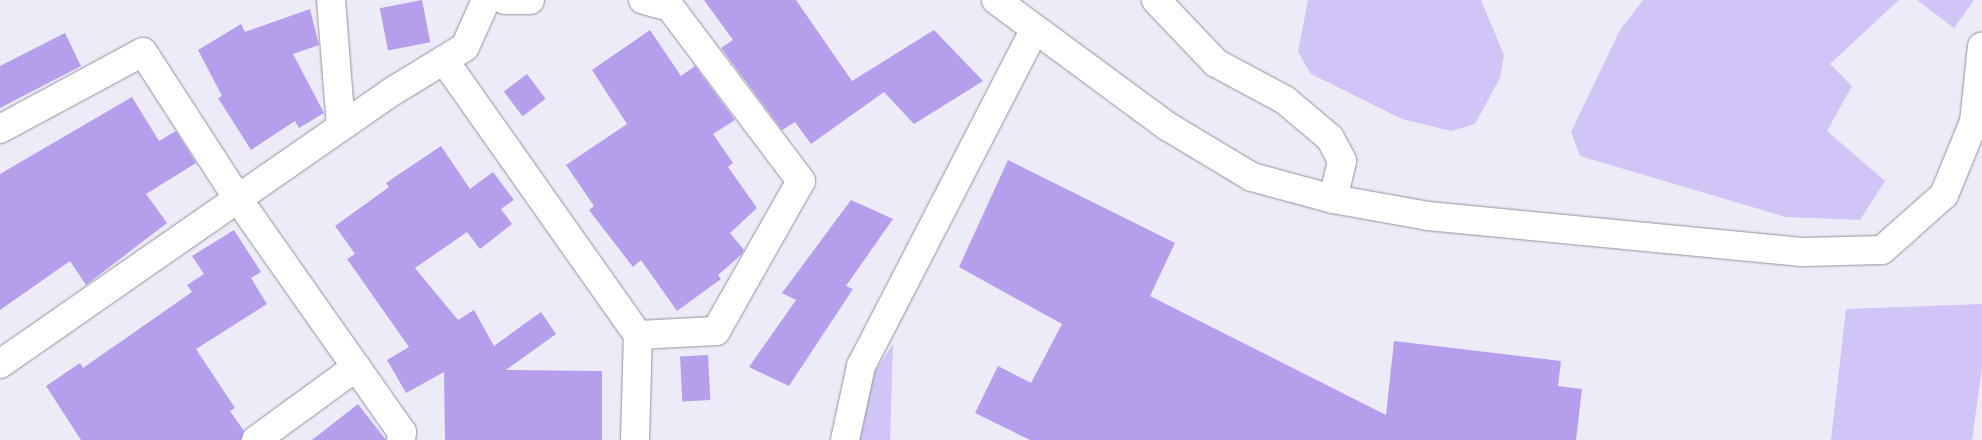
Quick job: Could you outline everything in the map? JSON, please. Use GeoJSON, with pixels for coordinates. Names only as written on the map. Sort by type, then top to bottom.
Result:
{"type":"FeatureCollection","features":[{"type":"Feature","properties":{"kind":"street"},"geometry":{"type":"LineString","coordinates":[[331,0],[341,127]]}},
{"type":"Feature","properties":{"kind":"street"},"geometry":{"type":"LineString","coordinates":[[0,364],[341,127],[465,47],[486,0]]}},
{"type":"Feature","properties":{"kind":"street"},"geometry":{"type":"LineString","coordinates":[[505,0],[530,0]]}},
{"type":"Feature","properties":{"kind":"street"},"geometry":{"type":"LineString","coordinates":[[638,335],[716,331],[801,181],[670,7],[643,0]]}},
{"type":"Feature","properties":{"kind":"street"},"geometry":{"type":"LineString","coordinates":[[996,0],[1167,126],[1252,177],[1333,199],[1428,216],[1794,251],[1882,250],[1944,195],[1974,122],[1982,46]]}},
{"type":"Feature","properties":{"kind":"street"},"geometry":{"type":"LineString","coordinates":[[1156,0],[1216,63],[1285,100],[1330,138],[1342,162],[1333,199]]}},
{"type":"Feature","properties":{"kind":"street"},"geometry":{"type":"LineString","coordinates":[[844,440],[861,366],[1035,29]]}},
{"type":"Feature","properties":{"kind":"street"},"geometry":{"type":"LineString","coordinates":[[0,129],[143,52],[238,199],[402,432],[401,440]]}},
{"type":"Feature","properties":{"kind":"street"},"geometry":{"type":"LineString","coordinates":[[444,60],[638,335],[635,440]]}},
{"type":"Feature","properties":{"kind":"street"},"geometry":{"type":"LineString","coordinates":[[256,440],[356,367]]}},
{"type":"Feature","properties":{"kind":"shaded area"},"geometry":{"type":"Polygon","coordinates":[[[1308,0],[1481,0],[1504,55],[1500,78],[1475,124],[1451,131],[1402,119],[1311,74],[1298,52],[1308,0]]]}},
{"type":"Feature","properties":{"kind":"shaded area"},"geometry":{"type":"Polygon","coordinates":[[[1643,0],[1899,0],[1830,64],[1852,86],[1827,131],[1885,181],[1860,220],[1786,217],[1580,156],[1571,132],[1620,30],[1643,0]]]}},
{"type":"Feature","properties":{"kind":"shaded area"},"geometry":{"type":"Polygon","coordinates":[[[1917,0],[1974,0],[1954,28],[1917,0]]]}},
{"type":"Feature","properties":{"kind":"shaded area"},"geometry":{"type":"Polygon","coordinates":[[[1982,304],[1982,367],[1972,440],[1831,440],[1846,309],[1982,304]]]}},
{"type":"Feature","properties":{"kind":"shaded area"},"geometry":{"type":"Polygon","coordinates":[[[893,344],[890,440],[857,440],[872,376],[893,344]]]}},
{"type":"Feature","properties":{"kind":"building"},"geometry":{"type":"Polygon","coordinates":[[[422,0],[430,42],[388,50],[380,8],[422,0]]]}},
{"type":"Feature","properties":{"kind":"building"},"geometry":{"type":"Polygon","coordinates":[[[704,0],[796,0],[852,81],[934,30],[983,81],[914,124],[884,92],[811,144],[795,122],[782,130],[721,48],[733,40],[704,0]]]}},
{"type":"Feature","properties":{"kind":"building"},"geometry":{"type":"Polygon","coordinates":[[[310,9],[319,45],[293,54],[324,113],[299,128],[295,121],[251,150],[218,98],[222,96],[198,50],[241,24],[245,32],[310,9]]]}},
{"type":"Feature","properties":{"kind":"building"},"geometry":{"type":"Polygon","coordinates":[[[650,30],[681,76],[695,66],[735,120],[713,134],[733,163],[728,167],[757,208],[730,233],[744,250],[741,255],[718,275],[721,279],[677,311],[641,260],[633,267],[589,210],[594,206],[566,165],[627,124],[592,70],[650,30]]]}},
{"type":"Feature","properties":{"kind":"building"},"geometry":{"type":"Polygon","coordinates":[[[65,33],[81,66],[0,108],[0,66],[65,33]]]}},
{"type":"Feature","properties":{"kind":"building"},"geometry":{"type":"Polygon","coordinates":[[[527,74],[546,99],[522,116],[504,91],[527,74]]]}},
{"type":"Feature","properties":{"kind":"building"},"geometry":{"type":"Polygon","coordinates":[[[132,97],[159,141],[176,131],[196,163],[146,194],[167,223],[86,285],[70,261],[0,310],[0,174],[132,97]]]}},
{"type":"Feature","properties":{"kind":"building"},"geometry":{"type":"Polygon","coordinates":[[[441,146],[470,189],[493,172],[514,200],[501,209],[512,224],[480,249],[467,232],[415,268],[458,320],[474,310],[494,346],[541,312],[556,334],[506,370],[602,371],[602,440],[445,440],[444,372],[406,393],[387,360],[409,347],[347,259],[355,254],[335,226],[389,187],[386,183],[441,146]]]}},
{"type":"Feature","properties":{"kind":"building"},"geometry":{"type":"Polygon","coordinates":[[[1008,160],[1175,243],[1150,296],[1386,415],[1394,341],[1561,361],[1558,386],[1582,389],[1576,440],[1030,440],[975,413],[998,366],[1031,383],[1062,324],[959,267],[1008,160]]]}},
{"type":"Feature","properties":{"kind":"building"},"geometry":{"type":"Polygon","coordinates":[[[851,200],[893,219],[846,286],[853,289],[789,386],[749,367],[796,300],[782,293],[851,200]]]}},
{"type":"Feature","properties":{"kind":"building"},"geometry":{"type":"Polygon","coordinates":[[[234,230],[261,272],[251,278],[267,304],[196,349],[235,408],[230,411],[244,431],[241,440],[81,440],[46,386],[80,363],[83,368],[192,292],[187,285],[204,274],[192,256],[234,230]]]}},
{"type":"Feature","properties":{"kind":"building"},"geometry":{"type":"Polygon","coordinates":[[[708,355],[710,400],[682,401],[680,356],[708,355]]]}},
{"type":"Feature","properties":{"kind":"building"},"geometry":{"type":"Polygon","coordinates":[[[358,404],[386,440],[312,440],[358,404]]]}}]}
